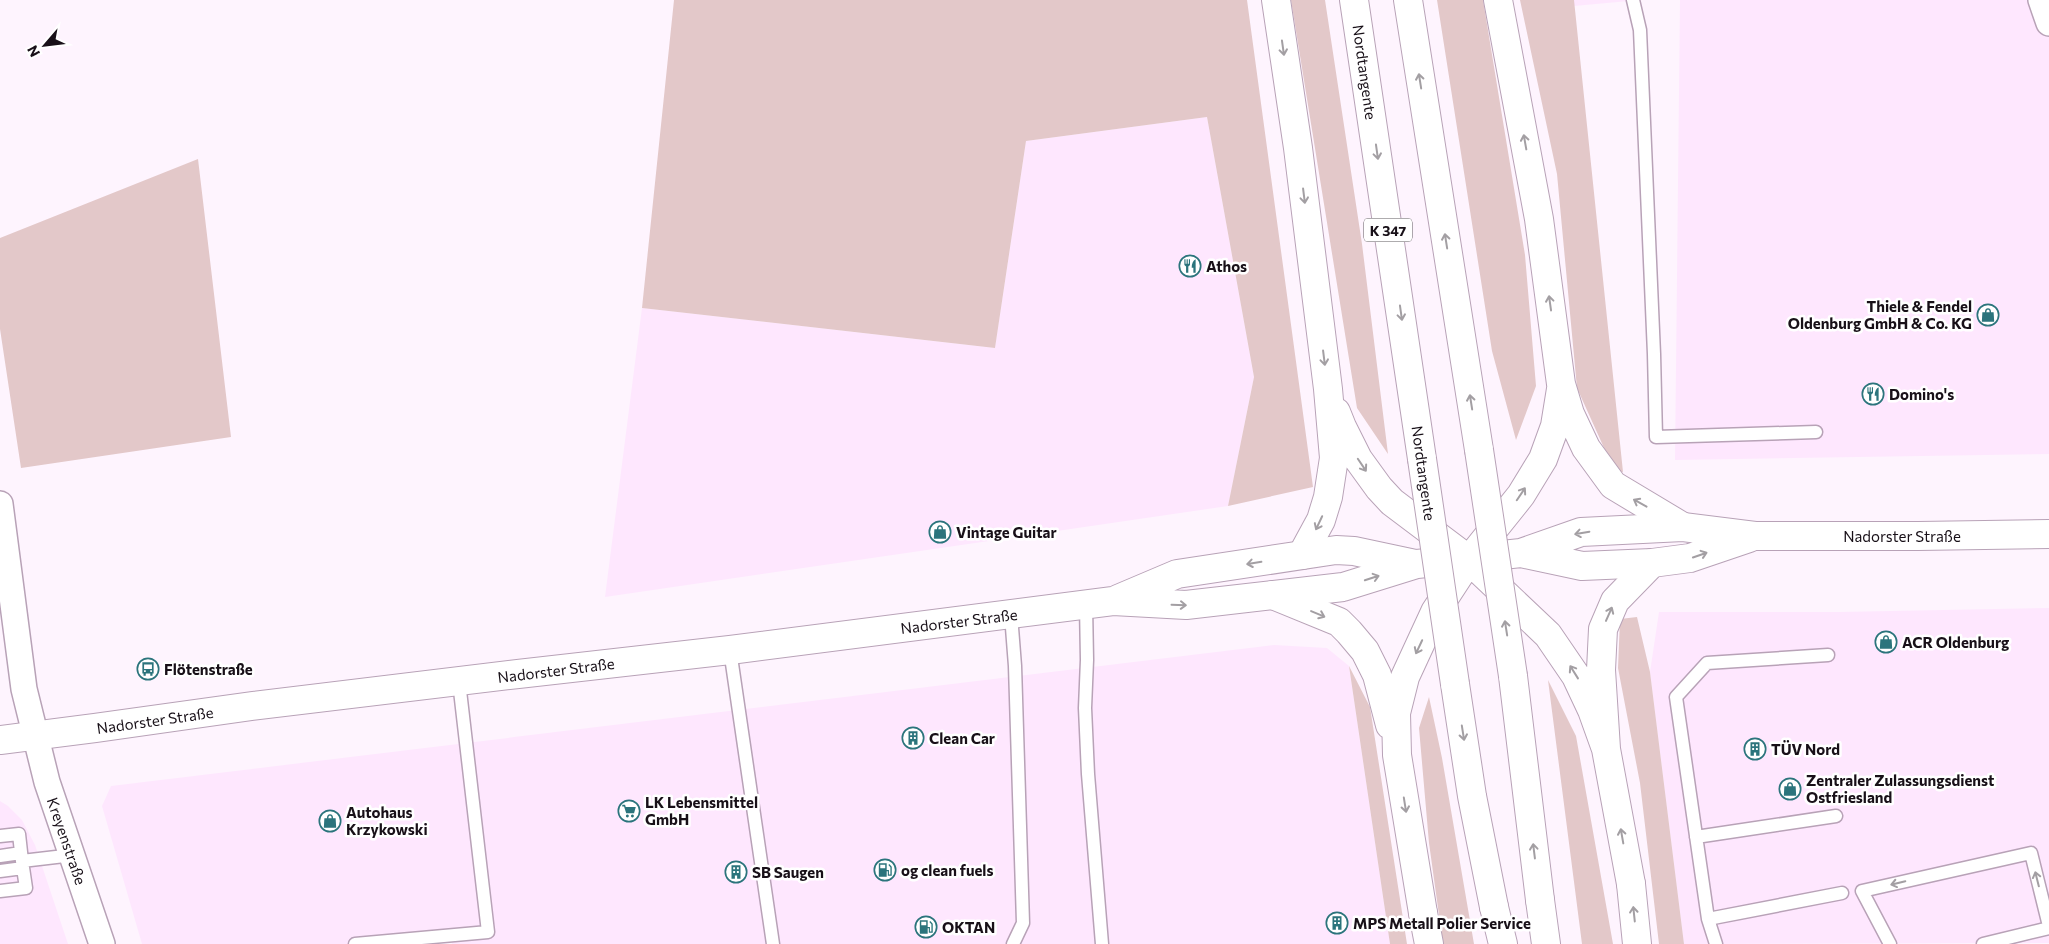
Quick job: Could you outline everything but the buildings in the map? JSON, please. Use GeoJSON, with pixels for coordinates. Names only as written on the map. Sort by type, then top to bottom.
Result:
{"type":"FeatureCollection","features":[{"type":"Feature","properties":{"kind":"main road"},"geometry":{"type":"LineString","coordinates":[[1276,0],[1298,148],[1328,389],[1334,458],[1328,497],[1321,520],[1302,555]]}},
{"type":"Feature","properties":{"kind":"main road","name":"Nordtangente"},"geometry":{"type":"LineString","coordinates":[[1354,0],[1472,796],[1503,944]]}},
{"type":"Feature","properties":{"kind":"main road"},"geometry":{"type":"LineString","coordinates":[[1408,0],[1513,676],[1546,944]]}},
{"type":"Feature","properties":{"kind":"main road"},"geometry":{"type":"LineString","coordinates":[[1498,0],[1538,219],[1562,384],[1570,414],[1586,448],[1613,486],[1683,527]]}},
{"type":"Feature","properties":{"kind":"main road"},"geometry":{"type":"LineString","coordinates":[[1397,755],[1396,713],[1405,677],[1435,612],[1469,560],[1521,496],[1543,458],[1555,426],[1562,384]]}},
{"type":"Feature","properties":{"kind":"main road"},"geometry":{"type":"LineString","coordinates":[[1328,389],[1342,428],[1358,459],[1379,488],[1392,502],[1469,560],[1548,635],[1576,676],[1592,710],[1606,749]]}},
{"type":"Feature","properties":{"kind":"main road","name":"Nadorster Straße"},"geometry":{"type":"LineString","coordinates":[[0,740],[252,706],[730,650],[1113,601],[1186,605],[1343,587],[1417,564],[1521,553],[1581,532],[1683,527],[1755,536],[2049,534]]}},
{"type":"Feature","properties":{"kind":"main road","name":"Nadorster Straße"},"geometry":{"type":"LineString","coordinates":[[1521,553],[1582,566],[1652,563],[1690,558],[1755,536]]}},
{"type":"Feature","properties":{"kind":"main road","name":"Nadorster Straße"},"geometry":{"type":"LineString","coordinates":[[1113,601],[1177,574],[1336,550],[1354,551],[1417,564]]}},
{"type":"Feature","properties":{"kind":"main road"},"geometry":{"type":"LineString","coordinates":[[1637,944],[1630,884],[1606,749],[1601,670],[1603,629],[1615,601],[1652,563]]}},
{"type":"Feature","properties":{"kind":"main road"},"geometry":{"type":"LineString","coordinates":[[1273,595],[1339,622],[1365,651],[1377,675],[1383,692],[1397,755],[1429,944]]}},
{"type":"Feature","properties":{"kind":"street"},"geometry":{"type":"LineString","coordinates":[[2040,0],[2049,23]]}},
{"type":"Feature","properties":{"kind":"street"},"geometry":{"type":"LineString","coordinates":[[0,504],[24,688],[35,736]]}},
{"type":"Feature","properties":{"kind":"street","name":"Kreyenstraße"},"geometry":{"type":"LineString","coordinates":[[35,736],[47,782],[102,944]]}},
{"type":"Feature","properties":{"kind":"lane"},"geometry":{"type":"LineString","coordinates":[[1633,0],[1640,30],[1654,345],[1656,437],[1816,432]]}},
{"type":"Feature","properties":{"kind":"lane"},"geometry":{"type":"LineString","coordinates":[[1086,605],[1087,660],[1084,708],[1102,944]]}},
{"type":"Feature","properties":{"kind":"lane"},"geometry":{"type":"LineString","coordinates":[[1011,615],[1015,666],[1023,923],[1013,944]]}},
{"type":"Feature","properties":{"kind":"lane"},"geometry":{"type":"LineString","coordinates":[[730,650],[773,944]]}},
{"type":"Feature","properties":{"kind":"lane"},"geometry":{"type":"LineString","coordinates":[[1716,944],[1708,919],[1676,697],[1708,663],[1828,655]]}},
{"type":"Feature","properties":{"kind":"lane"},"geometry":{"type":"LineString","coordinates":[[355,944],[488,932],[459,682]]}},
{"type":"Feature","properties":{"kind":"lane"},"geometry":{"type":"LineString","coordinates":[[1696,837],[1836,816]]}},
{"type":"Feature","properties":{"kind":"lane"},"geometry":{"type":"LineString","coordinates":[[0,836],[18,834],[26,888],[0,891]]}},
{"type":"Feature","properties":{"kind":"lane"},"geometry":{"type":"LineString","coordinates":[[1890,944],[1862,891],[2031,853],[2049,927],[1983,944]]}},
{"type":"Feature","properties":{"kind":"lane"},"geometry":{"type":"LineString","coordinates":[[0,871],[22,861],[73,855]]}},
{"type":"Feature","properties":{"kind":"lane"},"geometry":{"type":"LineString","coordinates":[[0,856],[22,861]]}},
{"type":"Feature","properties":{"kind":"lane"},"geometry":{"type":"LineString","coordinates":[[1708,919],[1842,893]]}},
{"type":"Feature","properties":{"kind":"shaded area"},"geometry":{"type":"Polygon","coordinates":[[[674,0],[1247,0],[1313,487],[1228,506],[1254,377],[1207,117],[1026,141],[995,348],[642,308],[674,0]]]}},
{"type":"Feature","properties":{"kind":"shaded area"},"geometry":{"type":"Polygon","coordinates":[[[1291,0],[1325,0],[1362,244],[1388,454],[1357,408],[1291,0]]]}},
{"type":"Feature","properties":{"kind":"shaded area"},"geometry":{"type":"Polygon","coordinates":[[[1437,0],[1483,0],[1525,255],[1536,386],[1516,440],[1492,351],[1437,0]]]}},
{"type":"Feature","properties":{"kind":"shaded area"},"geometry":{"type":"Polygon","coordinates":[[[1520,0],[1574,0],[1623,472],[1614,470],[1577,388],[1557,174],[1520,0]]]}},
{"type":"Feature","properties":{"kind":"shaded area"},"geometry":{"type":"Polygon","coordinates":[[[1574,0],[1640,0],[1574,6],[1574,0]]]}},
{"type":"Feature","properties":{"kind":"shaded area"},"geometry":{"type":"Polygon","coordinates":[[[1680,0],[2049,0],[2049,454],[1675,460],[1680,0]]]}},
{"type":"Feature","properties":{"kind":"shaded area"},"geometry":{"type":"Polygon","coordinates":[[[1207,117],[1254,377],[1228,506],[605,597],[642,308],[995,348],[1026,141],[1207,117]]]}},
{"type":"Feature","properties":{"kind":"shaded area"},"geometry":{"type":"Polygon","coordinates":[[[198,159],[231,437],[21,468],[0,329],[0,238],[198,159]]]}},
{"type":"Feature","properties":{"kind":"shaded area"},"geometry":{"type":"Polygon","coordinates":[[[2049,608],[2049,943],[1684,944],[1650,672],[1659,612],[1839,612],[2049,608]]]}},
{"type":"Feature","properties":{"kind":"shaded area"},"geometry":{"type":"Polygon","coordinates":[[[1637,617],[1650,672],[1684,944],[1659,944],[1640,783],[1618,668],[1620,619],[1637,617]]]}},
{"type":"Feature","properties":{"kind":"shaded area"},"geometry":{"type":"Polygon","coordinates":[[[1274,645],[1327,648],[1349,666],[1390,944],[452,944],[451,935],[355,944],[142,944],[102,806],[111,786],[1274,645]]]}},
{"type":"Feature","properties":{"kind":"shaded area"},"geometry":{"type":"Polygon","coordinates":[[[1349,666],[1370,707],[1407,944],[1390,944],[1349,666]]]}},
{"type":"Feature","properties":{"kind":"shaded area"},"geometry":{"type":"Polygon","coordinates":[[[1548,680],[1576,736],[1613,944],[1582,944],[1548,680]]]}},
{"type":"Feature","properties":{"kind":"shaded area"},"geometry":{"type":"Polygon","coordinates":[[[1429,697],[1442,758],[1474,944],[1443,944],[1429,843],[1419,728],[1429,697]]]}},
{"type":"Feature","properties":{"kind":"shaded area"},"geometry":{"type":"Polygon","coordinates":[[[0,801],[22,820],[35,845],[68,944],[0,944],[0,801]]]}},
{"type":"Feature","properties":{"kind":"place","name":"Athos"},"geometry":{"type":"Point","coordinates":[1190,266]}},
{"type":"Feature","properties":{"kind":"place","name":"Thiele & Fendel Oldenburg GmbH & Co. KG"},"geometry":{"type":"Point","coordinates":[1988,315]}},
{"type":"Feature","properties":{"kind":"place","name":"Domino's"},"geometry":{"type":"Point","coordinates":[1873,394]}},
{"type":"Feature","properties":{"kind":"place","name":"Vintage Guitar"},"geometry":{"type":"Point","coordinates":[940,532]}},
{"type":"Feature","properties":{"kind":"place","name":"ACR Oldenburg"},"geometry":{"type":"Point","coordinates":[1886,642]}},
{"type":"Feature","properties":{"kind":"place","name":"Flötenstraße"},"geometry":{"type":"Point","coordinates":[148,669]}},
{"type":"Feature","properties":{"kind":"place","name":"Clean Car"},"geometry":{"type":"Point","coordinates":[913,738]}},
{"type":"Feature","properties":{"kind":"place","name":"TÜV Nord"},"geometry":{"type":"Point","coordinates":[1755,749]}},
{"type":"Feature","properties":{"kind":"place","name":"Zentraler Zulassungsdienst Ostfriesland"},"geometry":{"type":"Point","coordinates":[1790,789]}},
{"type":"Feature","properties":{"kind":"place","name":"LK Lebensmittel GmbH"},"geometry":{"type":"Point","coordinates":[629,811]}},
{"type":"Feature","properties":{"kind":"place","name":"Autohaus Krzykowski"},"geometry":{"type":"Point","coordinates":[330,821]}},
{"type":"Feature","properties":{"kind":"place","name":"og clean fuels"},"geometry":{"type":"Point","coordinates":[885,870]}},
{"type":"Feature","properties":{"kind":"place","name":"SB Saugen"},"geometry":{"type":"Point","coordinates":[736,872]}},
{"type":"Feature","properties":{"kind":"place","name":"MPS Metall Polier Service"},"geometry":{"type":"Point","coordinates":[1337,923]}},
{"type":"Feature","properties":{"kind":"place","name":"OKTAN"},"geometry":{"type":"Point","coordinates":[926,927]}}]}
